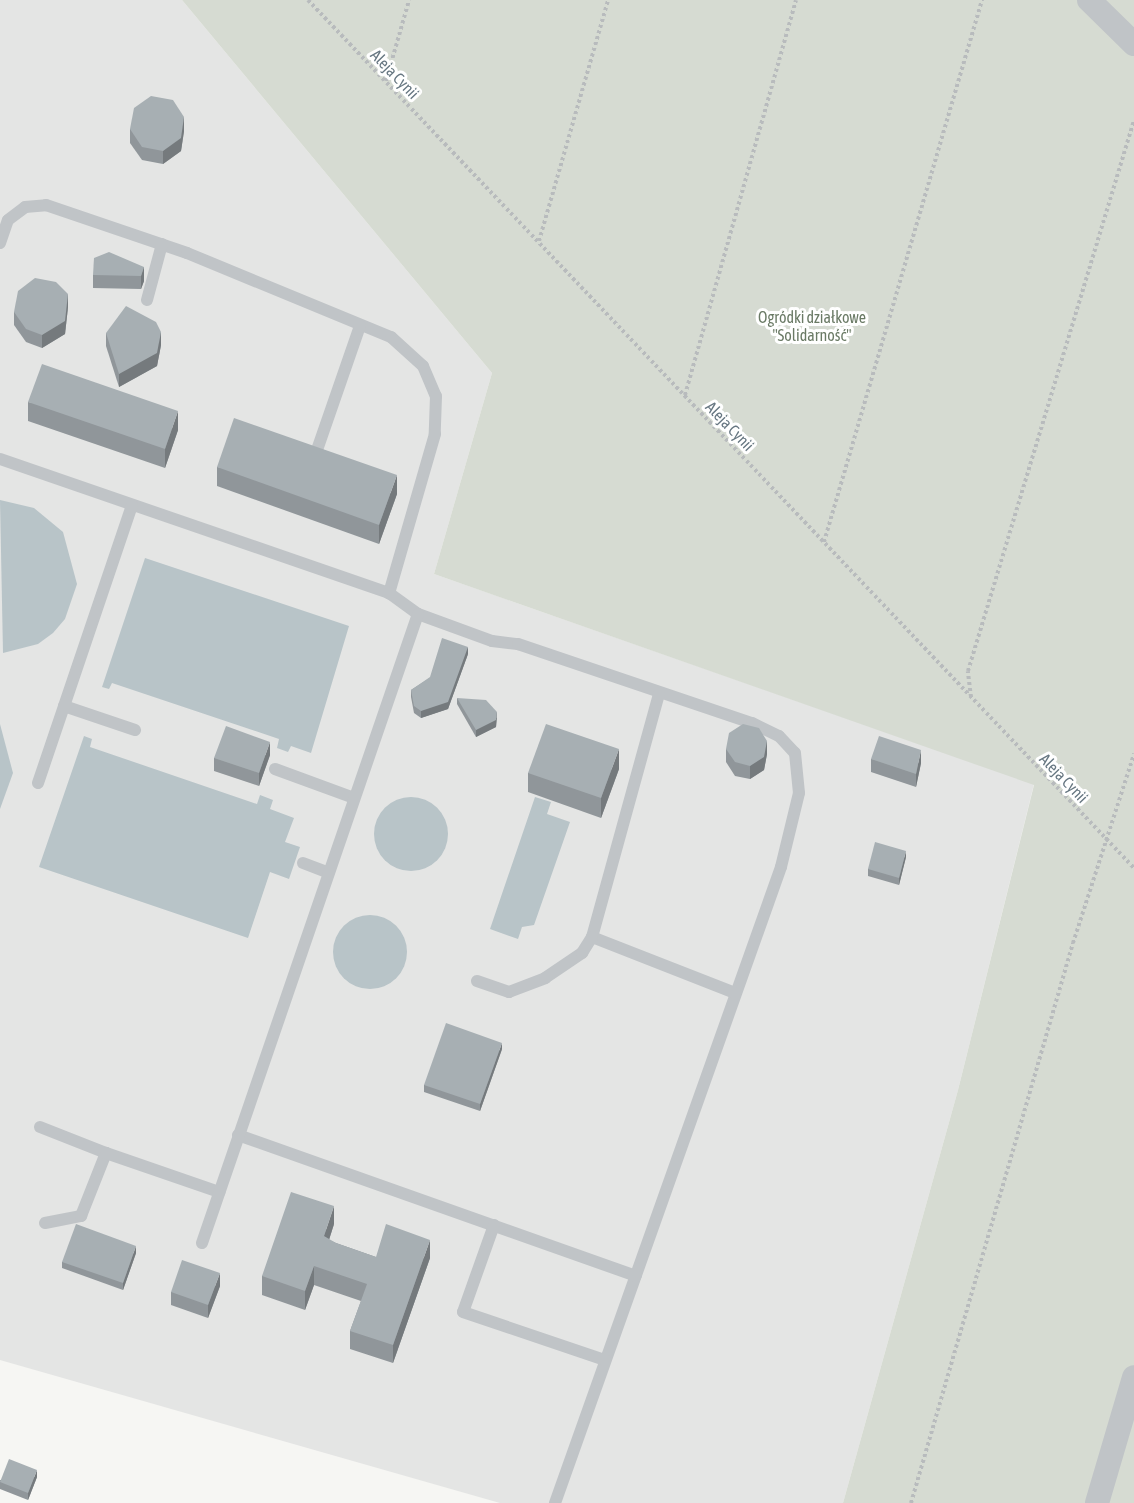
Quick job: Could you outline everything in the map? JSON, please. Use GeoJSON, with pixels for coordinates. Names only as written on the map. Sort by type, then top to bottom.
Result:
{"type":"FeatureCollection","features":[{"type":"Feature","properties":{"kind":"street"},"geometry":{"type":"LineString","coordinates":[[1089,0],[1134,44]]}},
{"type":"Feature","properties":{"kind":"street"},"geometry":{"type":"LineString","coordinates":[[1097,1503],[1134,1377]]}},
{"type":"Feature","properties":{"kind":"lane"},"geometry":{"type":"LineString","coordinates":[[0,243],[8,220],[25,207],[46,205],[162,244],[391,338],[423,366],[436,396],[435,434],[389,593]]}},
{"type":"Feature","properties":{"kind":"lane"},"geometry":{"type":"LineString","coordinates":[[147,300],[162,244]]}},
{"type":"Feature","properties":{"kind":"lane"},"geometry":{"type":"LineString","coordinates":[[317,450],[360,326]]}},
{"type":"Feature","properties":{"kind":"lane"},"geometry":{"type":"LineString","coordinates":[[0,459],[389,593],[417,614],[752,723],[779,736],[795,753],[799,793],[781,867],[555,1503]]}},
{"type":"Feature","properties":{"kind":"lane"},"geometry":{"type":"LineString","coordinates":[[38,783],[132,505]]}},
{"type":"Feature","properties":{"kind":"lane"},"geometry":{"type":"LineString","coordinates":[[202,1243],[351,797],[417,614]]}},
{"type":"Feature","properties":{"kind":"lane"},"geometry":{"type":"LineString","coordinates":[[477,981],[509,992],[545,978],[582,953],[592,937],[659,694]]}},
{"type":"Feature","properties":{"kind":"lane"},"geometry":{"type":"LineString","coordinates":[[64,706],[135,730]]}},
{"type":"Feature","properties":{"kind":"lane"},"geometry":{"type":"LineString","coordinates":[[275,769],[351,797]]}},
{"type":"Feature","properties":{"kind":"lane"},"geometry":{"type":"LineString","coordinates":[[303,863],[326,872]]}},
{"type":"Feature","properties":{"kind":"lane"},"geometry":{"type":"LineString","coordinates":[[592,937],[735,993]]}},
{"type":"Feature","properties":{"kind":"lane"},"geometry":{"type":"LineString","coordinates":[[40,1127],[106,1153],[219,1192]]}},
{"type":"Feature","properties":{"kind":"lane"},"geometry":{"type":"LineString","coordinates":[[238,1135],[636,1276]]}},
{"type":"Feature","properties":{"kind":"lane"},"geometry":{"type":"LineString","coordinates":[[45,1223],[81,1216],[106,1153]]}},
{"type":"Feature","properties":{"kind":"lane"},"geometry":{"type":"LineString","coordinates":[[494,1225],[463,1312],[605,1360]]}},
{"type":"Feature","properties":{"kind":"path","name":"Aleja Cynii"},"geometry":{"type":"LineString","coordinates":[[308,0],[1134,868]]}},
{"type":"Feature","properties":{"kind":"path"},"geometry":{"type":"LineString","coordinates":[[386,82],[410,0]]}},
{"type":"Feature","properties":{"kind":"path"},"geometry":{"type":"LineString","coordinates":[[538,242],[608,0]]}},
{"type":"Feature","properties":{"kind":"path"},"geometry":{"type":"LineString","coordinates":[[684,396],[796,0]]}},
{"type":"Feature","properties":{"kind":"path"},"geometry":{"type":"LineString","coordinates":[[824,542],[982,0]]}},
{"type":"Feature","properties":{"kind":"path"},"geometry":{"type":"LineString","coordinates":[[971,698],[968,671],[1134,120]]}},
{"type":"Feature","properties":{"kind":"path"},"geometry":{"type":"LineString","coordinates":[[910,1503],[1070,955],[1109,842],[1134,754]]}},
{"type":"Feature","properties":{"kind":"shaded area"},"geometry":{"type":"Polygon","coordinates":[[[0,0],[182,0],[492,373],[434,574],[1034,784],[958,1090],[843,1503],[500,1503],[0,1360],[0,0]]]}},
{"type":"Feature","properties":{"kind":"shaded area"},"geometry":{"type":"Polygon","coordinates":[[[0,500],[34,508],[63,532],[77,584],[65,619],[53,633],[38,644],[3,653],[0,500]]]}},
{"type":"Feature","properties":{"kind":"shaded area"},"geometry":{"type":"Polygon","coordinates":[[[145,558],[349,626],[311,753],[291,746],[288,752],[277,748],[279,739],[112,683],[109,689],[102,687],[145,558]]]}},
{"type":"Feature","properties":{"kind":"shaded area"},"geometry":{"type":"Polygon","coordinates":[[[0,724],[13,773],[0,809],[0,724]]]}},
{"type":"Feature","properties":{"kind":"shaded area"},"geometry":{"type":"Polygon","coordinates":[[[84,736],[92,739],[90,747],[257,804],[260,795],[273,800],[270,809],[294,818],[285,842],[300,847],[289,879],[270,872],[248,938],[39,867],[84,736]]]}},
{"type":"Feature","properties":{"kind":"shaded area"},"geometry":{"type":"Polygon","coordinates":[[[404,797],[418,797],[432,803],[442,813],[448,827],[446,848],[432,865],[418,871],[404,871],[390,865],[380,855],[374,841],[374,827],[380,813],[390,803],[404,797]]]}},
{"type":"Feature","properties":{"kind":"shaded area"},"geometry":{"type":"Polygon","coordinates":[[[535,797],[551,802],[547,814],[570,822],[534,925],[522,927],[518,939],[490,929],[535,797]]]}},
{"type":"Feature","properties":{"kind":"shaded area"},"geometry":{"type":"Polygon","coordinates":[[[363,915],[377,915],[391,921],[401,931],[407,945],[405,966],[391,983],[377,989],[363,989],[349,983],[339,973],[333,959],[333,945],[339,931],[349,921],[363,915]]]}},
{"type":"Feature","properties":{"kind":"green space","name":"Ogródki działkowe \"Solidarność\""},"geometry":{"type":"Polygon","coordinates":[[[182,0],[1134,0],[1134,1503],[843,1503],[958,1090],[1034,785],[434,574],[492,373],[182,0]]]}},
{"type":"Feature","properties":{"kind":"building"},"geometry":{"type":"Polygon","coordinates":[[[151,96],[173,100],[184,117],[181,138],[163,151],[142,147],[130,129],[134,108],[151,96]]]}},
{"type":"Feature","properties":{"kind":"building"},"geometry":{"type":"Polygon","coordinates":[[[109,252],[144,267],[141,276],[93,275],[94,258],[109,252]]]}},
{"type":"Feature","properties":{"kind":"building"},"geometry":{"type":"Polygon","coordinates":[[[35,278],[56,282],[68,294],[65,321],[42,335],[26,329],[14,312],[18,291],[35,278]]]}},
{"type":"Feature","properties":{"kind":"building"},"geometry":{"type":"Polygon","coordinates":[[[126,306],[156,322],[161,332],[157,353],[119,374],[106,333],[126,306]]]}},
{"type":"Feature","properties":{"kind":"building"},"geometry":{"type":"Polygon","coordinates":[[[42,364],[178,411],[165,449],[28,402],[42,364]]]}},
{"type":"Feature","properties":{"kind":"building"},"geometry":{"type":"Polygon","coordinates":[[[234,418],[397,475],[379,525],[217,467],[234,418]]]}},
{"type":"Feature","properties":{"kind":"building"},"geometry":{"type":"Polygon","coordinates":[[[442,638],[468,647],[448,702],[421,711],[414,706],[411,690],[430,677],[442,638]]]}},
{"type":"Feature","properties":{"kind":"building"},"geometry":{"type":"Polygon","coordinates":[[[457,698],[486,700],[497,712],[496,720],[476,730],[457,698]]]}},
{"type":"Feature","properties":{"kind":"building"},"geometry":{"type":"Polygon","coordinates":[[[546,724],[619,749],[601,798],[528,773],[546,724]]]}},
{"type":"Feature","properties":{"kind":"building"},"geometry":{"type":"Polygon","coordinates":[[[743,724],[759,728],[767,741],[764,757],[750,766],[735,762],[726,749],[729,733],[743,724]]]}},
{"type":"Feature","properties":{"kind":"building"},"geometry":{"type":"Polygon","coordinates":[[[226,726],[270,742],[259,773],[214,758],[226,726]]]}},
{"type":"Feature","properties":{"kind":"building"},"geometry":{"type":"Polygon","coordinates":[[[879,736],[921,750],[916,774],[871,759],[879,736]]]}},
{"type":"Feature","properties":{"kind":"building"},"geometry":{"type":"Polygon","coordinates":[[[875,842],[906,851],[899,878],[868,869],[875,842]]]}},
{"type":"Feature","properties":{"kind":"building"},"geometry":{"type":"Polygon","coordinates":[[[446,1023],[502,1043],[480,1104],[424,1085],[446,1023]]]}},
{"type":"Feature","properties":{"kind":"building"},"geometry":{"type":"Polygon","coordinates":[[[291,1192],[334,1206],[324,1236],[336,1243],[376,1257],[386,1224],[430,1240],[393,1345],[350,1331],[367,1284],[314,1266],[305,1291],[262,1276],[291,1192]]]}},
{"type":"Feature","properties":{"kind":"building"},"geometry":{"type":"Polygon","coordinates":[[[76,1224],[136,1246],[123,1283],[62,1262],[76,1224]]]}},
{"type":"Feature","properties":{"kind":"building"},"geometry":{"type":"Polygon","coordinates":[[[182,1260],[220,1273],[208,1305],[171,1292],[182,1260]]]}},
{"type":"Feature","properties":{"kind":"building"},"geometry":{"type":"Polygon","coordinates":[[[9,1459],[37,1470],[28,1493],[0,1482],[9,1459]]]}}]}
